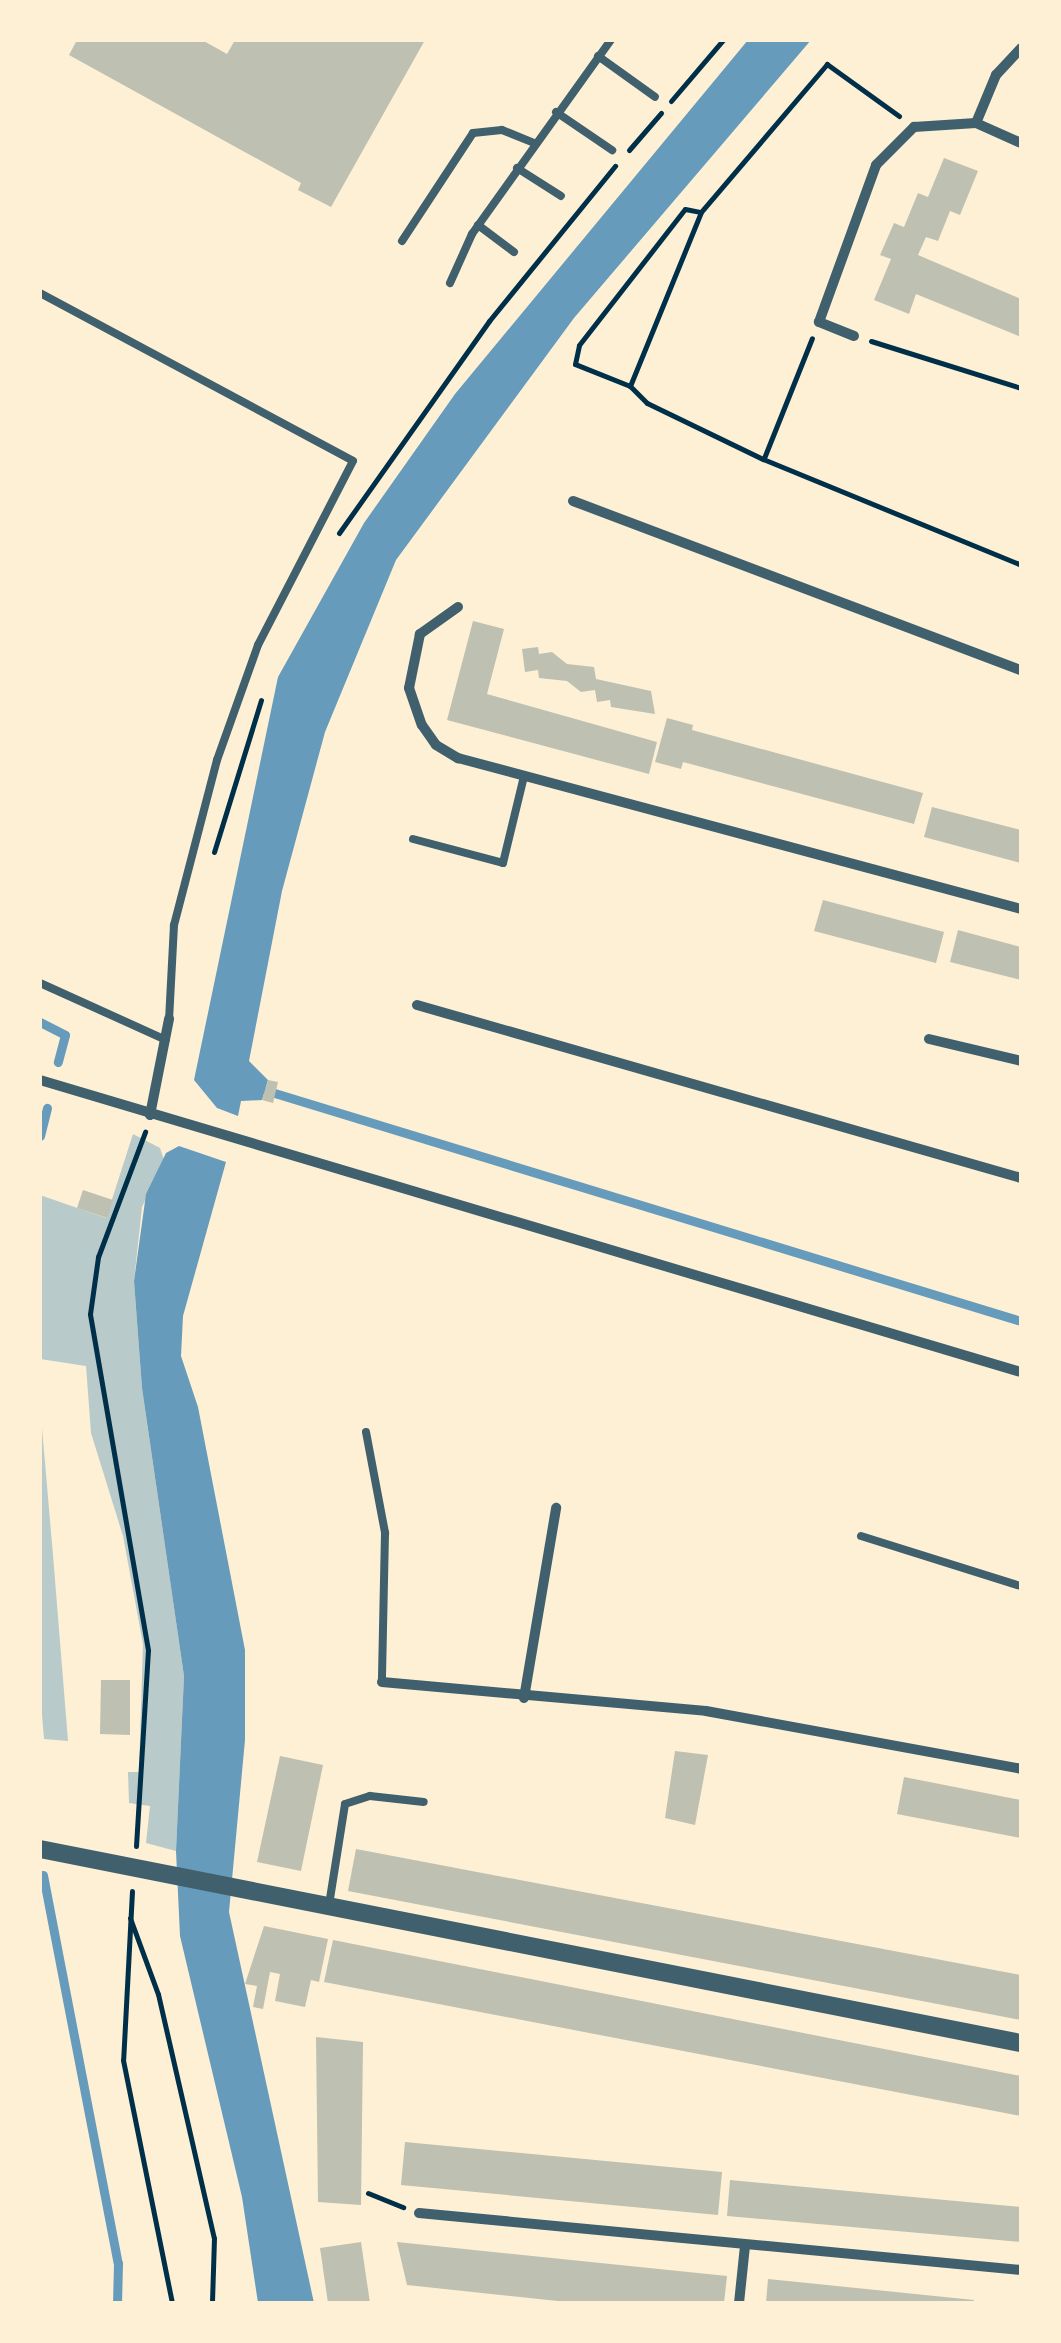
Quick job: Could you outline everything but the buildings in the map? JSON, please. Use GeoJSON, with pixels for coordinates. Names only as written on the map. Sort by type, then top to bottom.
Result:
{"type":"FeatureCollection","features":[{"type":"Feature","properties":{"kind":"street"},"geometry":{"type":"LineString","coordinates":[[976,123],[996,75],[1021,48]]}},
{"type":"Feature","properties":{"kind":"street"},"geometry":{"type":"LineString","coordinates":[[854,336],[819,322],[876,165],[914,127],[976,123],[1021,143]]}},
{"type":"Feature","properties":{"kind":"street"},"geometry":{"type":"LineString","coordinates":[[573,502],[1021,670]]}},
{"type":"Feature","properties":{"kind":"street"},"geometry":{"type":"LineString","coordinates":[[458,607],[420,634],[410,670],[413,707],[436,745],[458,758],[1021,909]]}},
{"type":"Feature","properties":{"kind":"street"},"geometry":{"type":"LineString","coordinates":[[417,1005],[1021,1178]]}},
{"type":"Feature","properties":{"kind":"street"},"geometry":{"type":"LineString","coordinates":[[150,1115],[169,1019]]}},
{"type":"Feature","properties":{"kind":"street"},"geometry":{"type":"LineString","coordinates":[[929,1039],[1021,1061]]}},
{"type":"Feature","properties":{"kind":"street"},"geometry":{"type":"LineString","coordinates":[[40,1080],[1021,1372]]}},
{"type":"Feature","properties":{"kind":"street"},"geometry":{"type":"LineString","coordinates":[[524,1698],[556,1508]]}},
{"type":"Feature","properties":{"kind":"street"},"geometry":{"type":"LineString","coordinates":[[382,1682],[524,1698],[706,1711],[1021,1770]]}},
{"type":"Feature","properties":{"kind":"street"},"geometry":{"type":"LineString","coordinates":[[40,1849],[1021,2043]]}},
{"type":"Feature","properties":{"kind":"street"},"geometry":{"type":"LineString","coordinates":[[419,2214],[1021,2270]]}},
{"type":"Feature","properties":{"kind":"street"},"geometry":{"type":"LineString","coordinates":[[739,2303],[746,2246]]}},
{"type":"Feature","properties":{"kind":"lane"},"geometry":{"type":"LineString","coordinates":[[450,284],[478,224],[610,40]]}},
{"type":"Feature","properties":{"kind":"lane"},"geometry":{"type":"LineString","coordinates":[[598,56],[654,98]]}},
{"type":"Feature","properties":{"kind":"lane"},"geometry":{"type":"LineString","coordinates":[[556,112],[612,150]]}},
{"type":"Feature","properties":{"kind":"lane"},"geometry":{"type":"LineString","coordinates":[[402,241],[472,133],[502,130],[534,143]]}},
{"type":"Feature","properties":{"kind":"lane"},"geometry":{"type":"LineString","coordinates":[[517,168],[561,196]]}},
{"type":"Feature","properties":{"kind":"lane"},"geometry":{"type":"LineString","coordinates":[[478,224],[514,252]]}},
{"type":"Feature","properties":{"kind":"lane"},"geometry":{"type":"LineString","coordinates":[[40,293],[353,462],[258,646],[217,760],[174,925],[169,1019]]}},
{"type":"Feature","properties":{"kind":"lane"},"geometry":{"type":"LineString","coordinates":[[413,839],[502,864],[524,776]]}},
{"type":"Feature","properties":{"kind":"lane"},"geometry":{"type":"LineString","coordinates":[[40,982],[166,1040]]}},
{"type":"Feature","properties":{"kind":"lane"},"geometry":{"type":"LineString","coordinates":[[366,1432],[385,1533],[382,1682]]}},
{"type":"Feature","properties":{"kind":"lane"},"geometry":{"type":"LineString","coordinates":[[862,1536],[1021,1586]]}},
{"type":"Feature","properties":{"kind":"lane"},"geometry":{"type":"LineString","coordinates":[[330,1905],[345,1804],[370,1796],[424,1802]]}},
{"type":"Feature","properties":{"kind":"path"},"geometry":{"type":"LineString","coordinates":[[331,548],[489,321],[724,40]]}},
{"type":"Feature","properties":{"kind":"path"},"geometry":{"type":"LineString","coordinates":[[630,386],[700,212],[827,64],[914,127]]}},
{"type":"Feature","properties":{"kind":"path"},"geometry":{"type":"LineString","coordinates":[[700,212],[684,208],[579,346],[575,364],[630,386],[647,403],[764,459],[1021,565]]}},
{"type":"Feature","properties":{"kind":"path"},"geometry":{"type":"LineString","coordinates":[[764,459],[819,322]]}},
{"type":"Feature","properties":{"kind":"path"},"geometry":{"type":"LineString","coordinates":[[854,336],[1021,388]]}},
{"type":"Feature","properties":{"kind":"path"},"geometry":{"type":"LineString","coordinates":[[212,860],[264,689]]}},
{"type":"Feature","properties":{"kind":"path"},"geometry":{"type":"LineString","coordinates":[[136,1844],[148,1650],[90,1314],[98,1258],[150,1115]]}},
{"type":"Feature","properties":{"kind":"path"},"geometry":{"type":"LineString","coordinates":[[132,1886],[123,2060],[172,2303]]}},
{"type":"Feature","properties":{"kind":"path"},"geometry":{"type":"LineString","coordinates":[[130,1915],[158,1994],[214,2238],[212,2303]]}},
{"type":"Feature","properties":{"kind":"path"},"geometry":{"type":"LineString","coordinates":[[368,2192],[419,2214]]}},
{"type":"Feature","properties":{"kind":"shaded area"},"geometry":{"type":"Polygon","coordinates":[[[133,1134],[160,1148],[164,1160],[142,1207],[134,1281],[142,1388],[184,1676],[176,1851],[146,1843],[150,1806],[129,1803],[128,1772],[139,1772],[143,1644],[123,1536],[91,1433],[86,1366],[40,1359],[40,1195],[106,1218],[133,1134]]]}},
{"type":"Feature","properties":{"kind":"shaded area"},"geometry":{"type":"Polygon","coordinates":[[[40,1405],[68,1741],[44,1739],[40,1691],[40,1405]]]}},
{"type":"Feature","properties":{"kind":"water"},"geometry":{"type":"Polygon","coordinates":[[[748,40],[811,40],[574,318],[396,560],[325,732],[282,891],[249,1061],[268,1080],[262,1100],[241,1101],[238,1116],[217,1108],[194,1080],[278,677],[364,523],[455,394],[748,40]]]}},
{"type":"Feature","properties":{"kind":"water"},"geometry":{"type":"Polygon","coordinates":[[[179,1146],[226,1162],[183,1316],[181,1356],[198,1407],[245,1650],[245,1740],[229,1912],[314,2303],[258,2303],[242,2197],[180,1936],[176,1851],[184,1676],[142,1388],[134,1281],[146,1194],[166,1153],[179,1146]]]}},
{"type":"Feature","properties":{"kind":"waterway"},"geometry":{"type":"LineString","coordinates":[[40,1022],[65,1035],[58,1062]]}},
{"type":"Feature","properties":{"kind":"waterway"},"geometry":{"type":"LineString","coordinates":[[268,1091],[1021,1321]]}},
{"type":"Feature","properties":{"kind":"waterway"},"geometry":{"type":"LineString","coordinates":[[40,1136],[47,1108]]}},
{"type":"Feature","properties":{"kind":"waterway"},"geometry":{"type":"LineString","coordinates":[[43,1875],[118,2263],[117,2303]]}}]}
